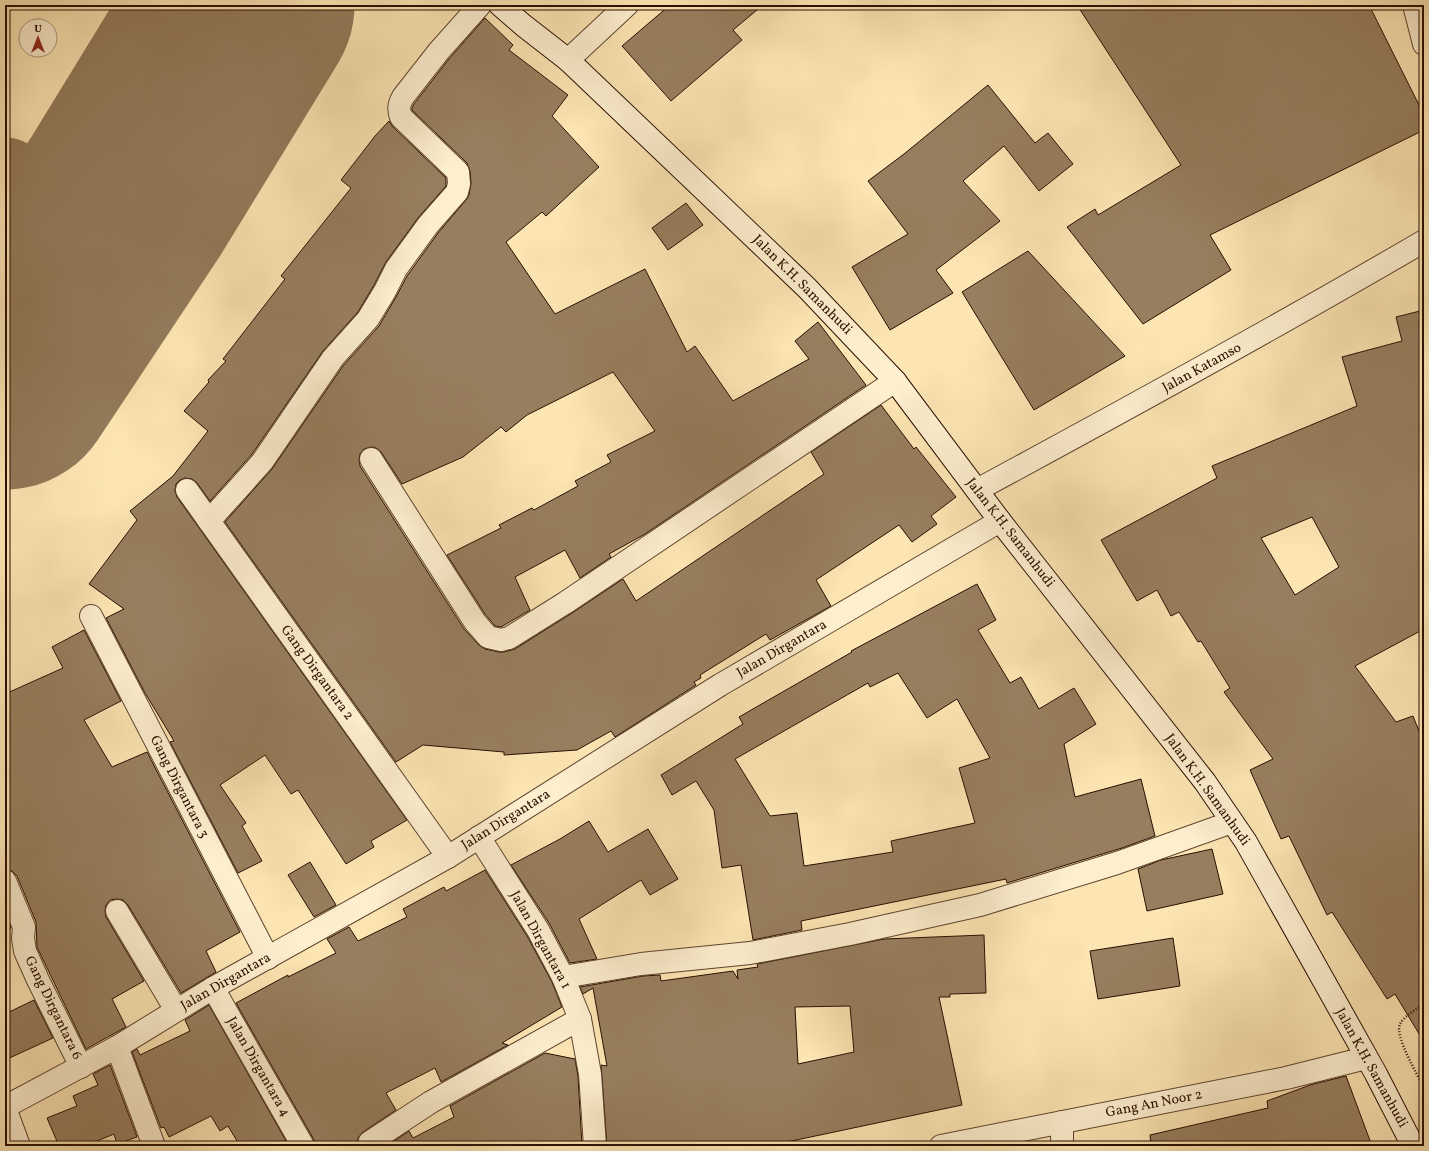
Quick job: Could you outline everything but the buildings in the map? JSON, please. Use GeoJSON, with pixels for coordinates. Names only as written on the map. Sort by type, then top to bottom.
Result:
{"type":"FeatureCollection","features":[{"type":"Feature","properties":{"kind":"street"},"geometry":{"type":"LineString","coordinates":[[209,521],[262,462],[333,358],[368,319],[386,291],[396,269],[428,224],[457,192],[459,184],[458,172],[402,117],[399,111],[400,103],[403,97],[439,51],[480,5]]}},
{"type":"Feature","properties":{"kind":"street","name":"Jalan K.H. Samanhudi"},"geometry":{"type":"LineString","coordinates":[[500,5],[523,26],[568,60],[807,288],[895,381],[1000,521],[1205,782],[1246,842],[1376,1074],[1413,1146]]}},
{"type":"Feature","properties":{"kind":"street"},"geometry":{"type":"LineString","coordinates":[[568,60],[626,5]]}},
{"type":"Feature","properties":{"kind":"street"},"geometry":{"type":"LineString","coordinates":[[1414,5],[1424,44]]}},
{"type":"Feature","properties":{"kind":"street","name":"Jalan Katamso"},"geometry":{"type":"LineString","coordinates":[[977,490],[1204,367],[1308,309],[1424,241]]}},
{"type":"Feature","properties":{"kind":"street"},"geometry":{"type":"LineString","coordinates":[[371,459],[475,622],[488,637],[501,640],[509,638],[565,603],[895,381]]}},
{"type":"Feature","properties":{"kind":"street","name":"Gang Dirgantara 2"},"geometry":{"type":"LineString","coordinates":[[187,490],[448,857]]}},
{"type":"Feature","properties":{"kind":"street","name":"Jalan Dirgantara"},"geometry":{"type":"LineString","coordinates":[[5,1108],[117,1047],[213,988],[448,857],[720,686],[1000,521]]}},
{"type":"Feature","properties":{"kind":"street","name":"Gang Dirgantara 3"},"geometry":{"type":"LineString","coordinates":[[91,616],[268,958]]}},
{"type":"Feature","properties":{"kind":"street"},"geometry":{"type":"LineString","coordinates":[[563,977],[641,964],[750,953],[850,934],[980,905],[1117,863],[1232,822]]}},
{"type":"Feature","properties":{"kind":"street","name":"Jalan Dirgantara 1"},"geometry":{"type":"LineString","coordinates":[[478,837],[538,930],[563,977],[580,1019],[590,1074],[595,1146]]}},
{"type":"Feature","properties":{"kind":"street","name":"Gang Dirgantara 6"},"geometry":{"type":"LineString","coordinates":[[5,881],[24,927],[23,938],[26,951],[38,980],[81,1067]]}},
{"type":"Feature","properties":{"kind":"street"},"geometry":{"type":"LineString","coordinates":[[117,911],[176,1010]]}},
{"type":"Feature","properties":{"kind":"street","name":"Jalan Dirgantara 4"},"geometry":{"type":"LineString","coordinates":[[213,988],[303,1146]]}},
{"type":"Feature","properties":{"kind":"street"},"geometry":{"type":"LineString","coordinates":[[371,1146],[370,1142],[431,1102],[580,1019]]}},
{"type":"Feature","properties":{"kind":"street"},"geometry":{"type":"LineString","coordinates":[[117,1047],[154,1146]]}},
{"type":"Feature","properties":{"kind":"street","name":"Gang An Noor 2"},"geometry":{"type":"LineString","coordinates":[[941,1146],[1286,1078],[1366,1058]]}},
{"type":"Feature","properties":{"kind":"street"},"geometry":{"type":"LineString","coordinates":[[5,1108],[19,1146]]}},
{"type":"Feature","properties":{"kind":"street"},"geometry":{"type":"LineString","coordinates":[[1062,1122],[1062,1146]]}},
{"type":"Feature","properties":{"kind":"path"},"geometry":{"type":"LineString","coordinates":[[1424,1004],[1400,1023],[1398,1032],[1424,1088]]}},
{"type":"Feature","properties":{"kind":"taxiway"},"geometry":{"type":"LineString","coordinates":[[5,182],[43,209],[58,232],[66,261],[66,287]]}},
{"type":"Feature","properties":{"kind":"taxiway"},"geometry":{"type":"LineString","coordinates":[[43,209],[61,215],[88,213],[126,196]]}},
{"type":"Feature","properties":{"kind":"runway"},"geometry":{"type":"LineString","coordinates":[[5,378],[126,196],[243,5]]}}]}
